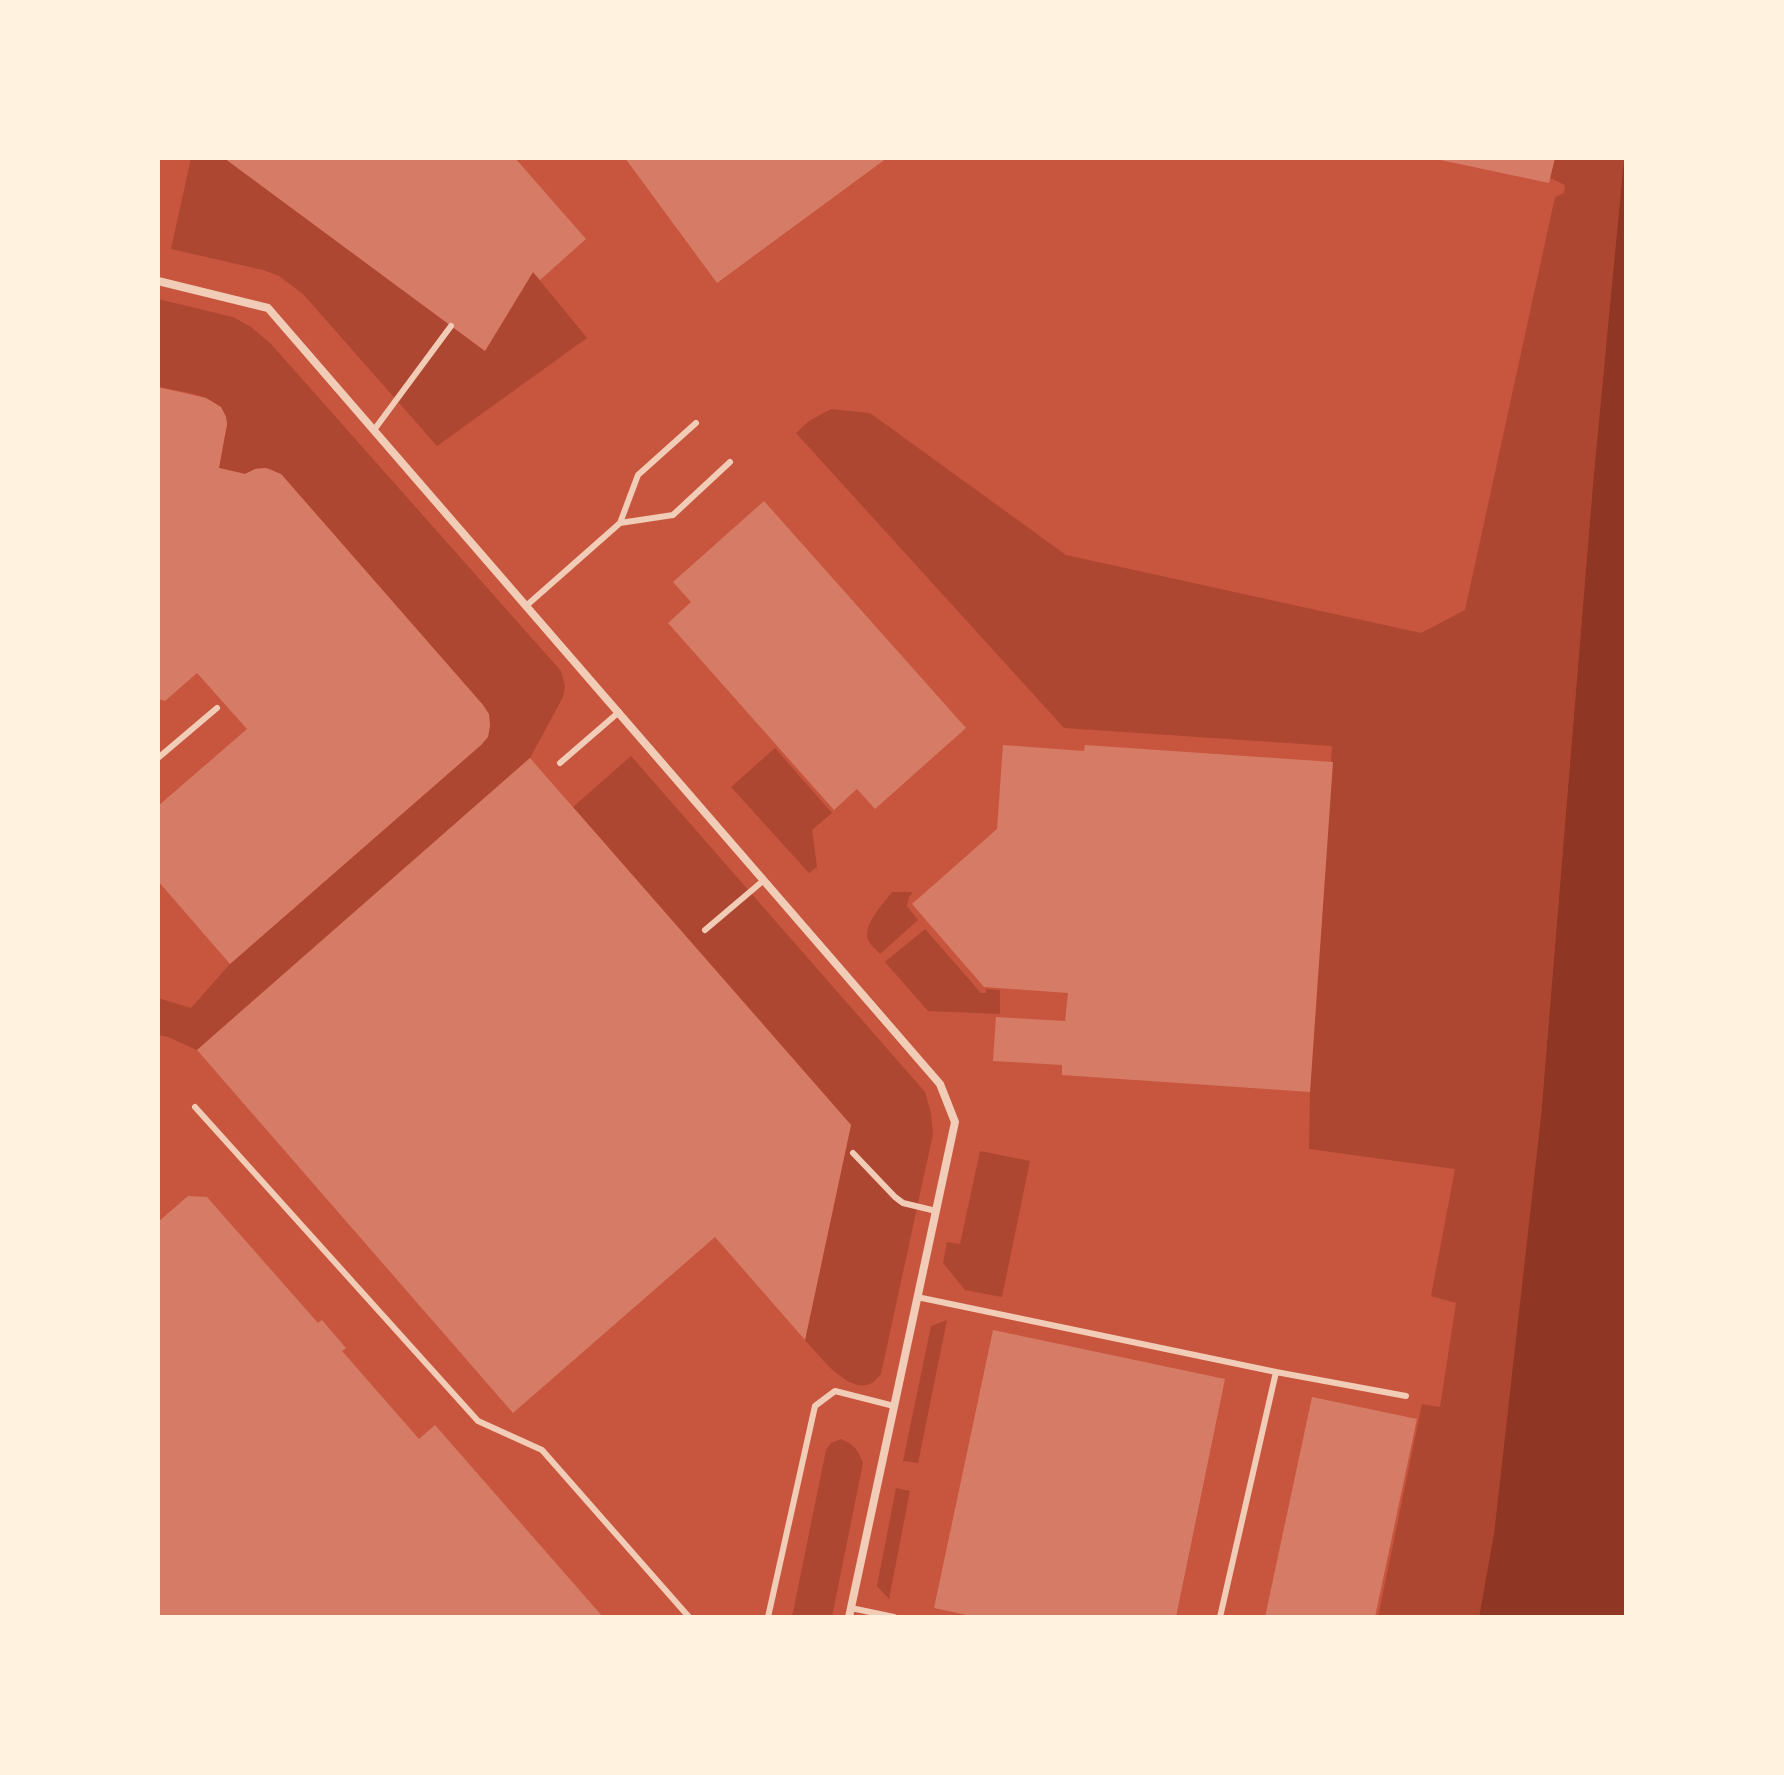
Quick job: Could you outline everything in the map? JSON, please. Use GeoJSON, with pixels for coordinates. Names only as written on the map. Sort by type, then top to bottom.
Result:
{"type":"FeatureCollection","features":[{"type":"Feature","properties":{"kind":"street"},"geometry":{"type":"LineString","coordinates":[[158,281],[268,308],[940,1084],[955,1122],[850,1612]]}},
{"type":"Feature","properties":{"kind":"lane"},"geometry":{"type":"LineString","coordinates":[[374,430],[451,326]]}},
{"type":"Feature","properties":{"kind":"lane"},"geometry":{"type":"LineString","coordinates":[[526,606],[620,523],[638,475],[696,423]]}},
{"type":"Feature","properties":{"kind":"lane"},"geometry":{"type":"LineString","coordinates":[[620,523],[673,515],[730,462]]}},
{"type":"Feature","properties":{"kind":"lane"},"geometry":{"type":"LineString","coordinates":[[158,758],[217,708]]}},
{"type":"Feature","properties":{"kind":"lane"},"geometry":{"type":"LineString","coordinates":[[560,763],[619,712]]}},
{"type":"Feature","properties":{"kind":"lane"},"geometry":{"type":"LineString","coordinates":[[705,930],[764,880]]}},
{"type":"Feature","properties":{"kind":"lane"},"geometry":{"type":"LineString","coordinates":[[195,1107],[478,1421],[542,1450],[689,1617]]}},
{"type":"Feature","properties":{"kind":"lane"},"geometry":{"type":"LineString","coordinates":[[853,1153],[903,1203],[936,1211]]}},
{"type":"Feature","properties":{"kind":"lane"},"geometry":{"type":"LineString","coordinates":[[917,1297],[1406,1396]]}},
{"type":"Feature","properties":{"kind":"lane"},"geometry":{"type":"LineString","coordinates":[[1220,1617],[1276,1372]]}},
{"type":"Feature","properties":{"kind":"lane"},"geometry":{"type":"LineString","coordinates":[[768,1617],[815,1406],[835,1391],[894,1406]]}},
{"type":"Feature","properties":{"kind":"lane"},"geometry":{"type":"LineString","coordinates":[[850,1612],[894,1617]]}},
{"type":"Feature","properties":{"kind":"shaded area"},"geometry":{"type":"Polygon","coordinates":[[[191,158],[224,158],[485,351],[533,272],[587,338],[437,446],[303,294],[279,276],[171,249],[191,158]]]}},
{"type":"Feature","properties":{"kind":"shaded area"},"geometry":{"type":"Polygon","coordinates":[[[1545,158],[1624,158],[1593,483],[1541,1116],[1494,1533],[1479,1617],[1378,1617],[1422,1404],[1440,1407],[1456,1303],[1431,1296],[1455,1169],[1309,1149],[1332,746],[1064,728],[796,433],[809,421],[831,409],[870,413],[1066,555],[1421,633],[1465,610],[1555,197],[1564,193],[1565,185],[1542,174],[1545,158]]]}},
{"type":"Feature","properties":{"kind":"shaded area"},"geometry":{"type":"Polygon","coordinates":[[[1624,158],[1626,1617],[1479,1617],[1494,1533],[1541,1116],[1593,483],[1624,158]]]}},
{"type":"Feature","properties":{"kind":"shaded area"},"geometry":{"type":"Polygon","coordinates":[[[158,299],[233,317],[271,344],[561,671],[565,686],[563,697],[530,758],[197,1050],[158,1035],[158,998],[191,1008],[230,964],[481,745],[489,731],[489,721],[483,705],[283,476],[271,469],[258,468],[245,474],[219,468],[227,424],[219,406],[201,396],[158,387],[158,299]]]}},
{"type":"Feature","properties":{"kind":"shaded area"},"geometry":{"type":"Polygon","coordinates":[[[775,748],[832,813],[812,830],[817,867],[809,873],[731,787],[775,748]]]}},
{"type":"Feature","properties":{"kind":"shaded area"},"geometry":{"type":"Polygon","coordinates":[[[631,756],[925,1092],[933,1134],[881,1374],[872,1383],[863,1386],[844,1379],[805,1340],[851,1125],[573,807],[631,756]]]}},
{"type":"Feature","properties":{"kind":"shaded area"},"geometry":{"type":"Polygon","coordinates":[[[892,892],[913,892],[907,906],[918,920],[880,954],[870,943],[867,933],[875,914],[892,892]]]}},
{"type":"Feature","properties":{"kind":"shaded area"},"geometry":{"type":"Polygon","coordinates":[[[925,929],[981,993],[986,993],[986,989],[1000,990],[1000,1014],[928,1011],[885,962],[925,929]]]}},
{"type":"Feature","properties":{"kind":"shaded area"},"geometry":{"type":"Polygon","coordinates":[[[980,1151],[1030,1161],[1002,1297],[965,1290],[943,1263],[947,1242],[960,1244],[980,1151]]]}},
{"type":"Feature","properties":{"kind":"shaded area"},"geometry":{"type":"Polygon","coordinates":[[[947,1320],[918,1463],[903,1461],[931,1326],[947,1320]]]}},
{"type":"Feature","properties":{"kind":"shaded area"},"geometry":{"type":"Polygon","coordinates":[[[841,1439],[855,1448],[863,1463],[832,1617],[792,1617],[826,1450],[831,1443],[841,1439]]]}},
{"type":"Feature","properties":{"kind":"shaded area"},"geometry":{"type":"Polygon","coordinates":[[[896,1488],[910,1491],[889,1599],[877,1586],[896,1488]]]}},
{"type":"Feature","properties":{"kind":"building"},"geometry":{"type":"Polygon","coordinates":[[[224,158],[515,158],[586,239],[540,280],[533,272],[485,351],[224,158]]]}},
{"type":"Feature","properties":{"kind":"building"},"geometry":{"type":"Polygon","coordinates":[[[625,158],[887,158],[717,283],[625,158]]]}},
{"type":"Feature","properties":{"kind":"building"},"geometry":{"type":"Polygon","coordinates":[[[1431,158],[1555,158],[1549,183],[1431,158]]]}},
{"type":"Feature","properties":{"kind":"building"},"geometry":{"type":"Polygon","coordinates":[[[158,387],[206,398],[221,407],[227,424],[219,468],[245,474],[266,468],[281,474],[489,714],[488,737],[481,745],[230,964],[158,881],[158,806],[247,729],[197,673],[165,701],[158,699],[158,387]]]}},
{"type":"Feature","properties":{"kind":"building"},"geometry":{"type":"Polygon","coordinates":[[[764,501],[966,728],[875,809],[857,789],[834,810],[668,623],[691,602],[673,582],[764,501]]]}},
{"type":"Feature","properties":{"kind":"building"},"geometry":{"type":"Polygon","coordinates":[[[1003,745],[1084,751],[1085,745],[1333,762],[1310,1092],[1062,1075],[1062,1065],[993,1061],[996,1017],[1065,1021],[1068,993],[984,987],[912,904],[997,829],[1003,745]]]}},
{"type":"Feature","properties":{"kind":"building"},"geometry":{"type":"Polygon","coordinates":[[[530,758],[851,1125],[805,1340],[715,1237],[513,1413],[197,1050],[530,758]]]}},
{"type":"Feature","properties":{"kind":"building"},"geometry":{"type":"Polygon","coordinates":[[[188,1196],[207,1197],[318,1323],[322,1320],[346,1348],[342,1351],[419,1439],[435,1425],[603,1617],[158,1617],[158,1222],[188,1196]]]}},
{"type":"Feature","properties":{"kind":"building"},"geometry":{"type":"Polygon","coordinates":[[[993,1330],[1225,1379],[1176,1617],[976,1617],[934,1608],[993,1330]]]}},
{"type":"Feature","properties":{"kind":"building"},"geometry":{"type":"Polygon","coordinates":[[[1312,1397],[1417,1419],[1375,1617],[1265,1617],[1312,1397]]]}}]}
